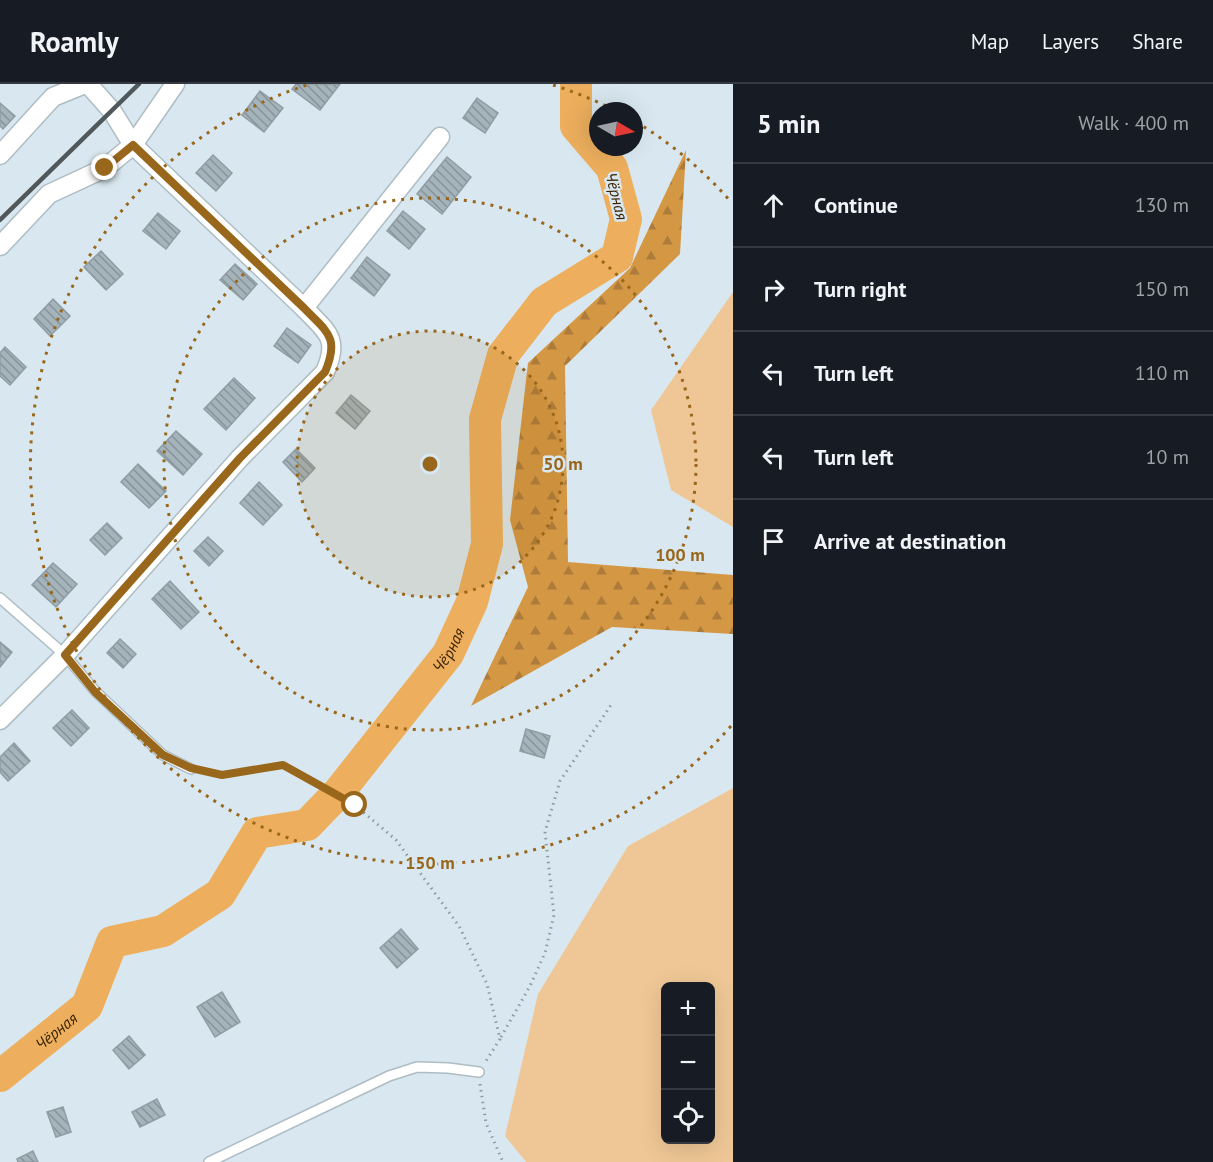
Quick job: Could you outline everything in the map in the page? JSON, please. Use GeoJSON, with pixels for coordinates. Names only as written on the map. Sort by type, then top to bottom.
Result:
{"type":"FeatureCollection","features":[{"type":"Feature","properties":{"kind":"street"},"geometry":{"type":"LineString","coordinates":[[0,155],[53,97],[86,84],[112,111],[133,145],[304,308],[329,335],[332,354],[325,372],[240,458],[65,655],[0,720]]}},
{"type":"Feature","properties":{"kind":"street"},"geometry":{"type":"LineString","coordinates":[[0,246],[49,194],[105,168],[133,145],[175,84]]}},
{"type":"Feature","properties":{"kind":"street"},"geometry":{"type":"LineString","coordinates":[[304,308],[440,137]]}},
{"type":"Feature","properties":{"kind":"lane"},"geometry":{"type":"LineString","coordinates":[[0,598],[65,655],[95,692],[163,755],[191,768]]}},
{"type":"Feature","properties":{"kind":"lane"},"geometry":{"type":"LineString","coordinates":[[209,1162],[388,1076],[417,1067],[479,1072]]}},
{"type":"Feature","properties":{"kind":"path"},"geometry":{"type":"LineString","coordinates":[[503,1162],[486,1123],[479,1072],[530,986],[545,953],[554,915],[545,832],[560,781],[613,702]]}},
{"type":"Feature","properties":{"kind":"path"},"geometry":{"type":"LineString","coordinates":[[191,768],[222,775],[283,765],[355,805],[396,840],[459,926],[486,984],[500,1039]]}},
{"type":"Feature","properties":{"kind":"shaded area"},"geometry":{"type":"Polygon","coordinates":[[[733,292],[733,527],[671,490],[651,410],[733,292]]]}},
{"type":"Feature","properties":{"kind":"shaded area"},"geometry":{"type":"Polygon","coordinates":[[[733,788],[733,1162],[526,1162],[505,1136],[538,994],[628,846],[733,788]]]}},
{"type":"Feature","properties":{"kind":"green space"},"geometry":{"type":"Polygon","coordinates":[[[686,150],[680,254],[565,366],[568,562],[733,575],[733,634],[612,627],[471,706],[528,587],[510,520],[528,363],[630,268],[686,150]]]}},
{"type":"Feature","properties":{"kind":"building"},"geometry":{"type":"Polygon","coordinates":[[[296,84],[340,84],[320,110],[292,89],[296,84]]]}},
{"type":"Feature","properties":{"kind":"building"},"geometry":{"type":"Polygon","coordinates":[[[260,91],[283,108],[264,132],[242,115],[260,91]]]}},
{"type":"Feature","properties":{"kind":"building"},"geometry":{"type":"Polygon","coordinates":[[[477,98],[498,113],[485,133],[463,118],[477,98]]]}},
{"type":"Feature","properties":{"kind":"building"},"geometry":{"type":"Polygon","coordinates":[[[0,103],[15,116],[3,129],[0,126],[0,103]]]}},
{"type":"Feature","properties":{"kind":"building"},"geometry":{"type":"Polygon","coordinates":[[[213,155],[232,173],[216,191],[196,173],[213,155]]]}},
{"type":"Feature","properties":{"kind":"building"},"geometry":{"type":"Polygon","coordinates":[[[447,157],[471,177],[442,214],[417,194],[447,157]]]}},
{"type":"Feature","properties":{"kind":"building"},"geometry":{"type":"Polygon","coordinates":[[[403,211],[425,229],[409,249],[387,231],[403,211]]]}},
{"type":"Feature","properties":{"kind":"building"},"geometry":{"type":"Polygon","coordinates":[[[158,213],[180,231],[166,249],[143,231],[158,213]]]}},
{"type":"Feature","properties":{"kind":"building"},"geometry":{"type":"Polygon","coordinates":[[[101,251],[123,274],[106,290],[84,267],[101,251]]]}},
{"type":"Feature","properties":{"kind":"building"},"geometry":{"type":"Polygon","coordinates":[[[367,257],[390,275],[374,296],[351,278],[367,257]]]}},
{"type":"Feature","properties":{"kind":"building"},"geometry":{"type":"Polygon","coordinates":[[[235,264],[257,284],[243,300],[220,280],[235,264]]]}},
{"type":"Feature","properties":{"kind":"building"},"geometry":{"type":"Polygon","coordinates":[[[53,299],[70,316],[50,336],[34,319],[53,299]]]}},
{"type":"Feature","properties":{"kind":"building"},"geometry":{"type":"Polygon","coordinates":[[[287,328],[311,345],[298,363],[274,346],[287,328]]]}},
{"type":"Feature","properties":{"kind":"building"},"geometry":{"type":"Polygon","coordinates":[[[5,347],[26,367],[10,385],[0,376],[0,353],[5,347]]]}},
{"type":"Feature","properties":{"kind":"building"},"geometry":{"type":"Polygon","coordinates":[[[234,378],[255,398],[226,430],[204,409],[234,378]]]}},
{"type":"Feature","properties":{"kind":"building"},"geometry":{"type":"Polygon","coordinates":[[[351,395],[370,411],[355,429],[336,413],[351,395]]]}},
{"type":"Feature","properties":{"kind":"building"},"geometry":{"type":"Polygon","coordinates":[[[176,431],[202,454],[183,475],[157,451],[176,431]]]}},
{"type":"Feature","properties":{"kind":"building"},"geometry":{"type":"Polygon","coordinates":[[[296,449],[315,468],[302,482],[283,462],[296,449]]]}},
{"type":"Feature","properties":{"kind":"building"},"geometry":{"type":"Polygon","coordinates":[[[138,464],[166,491],[149,508],[121,482],[138,464]]]}},
{"type":"Feature","properties":{"kind":"building"},"geometry":{"type":"Polygon","coordinates":[[[259,482],[282,505],[263,525],[240,503],[259,482]]]}},
{"type":"Feature","properties":{"kind":"building"},"geometry":{"type":"Polygon","coordinates":[[[107,523],[122,538],[105,555],[90,540],[107,523]]]}},
{"type":"Feature","properties":{"kind":"building"},"geometry":{"type":"Polygon","coordinates":[[[208,537],[223,551],[209,566],[194,551],[208,537]]]}},
{"type":"Feature","properties":{"kind":"building"},"geometry":{"type":"Polygon","coordinates":[[[53,563],[77,584],[56,607],[32,585],[53,563]]]}},
{"type":"Feature","properties":{"kind":"building"},"geometry":{"type":"Polygon","coordinates":[[[170,581],[199,612],[181,629],[152,599],[170,581]]]}},
{"type":"Feature","properties":{"kind":"building"},"geometry":{"type":"Polygon","coordinates":[[[120,639],[136,654],[123,668],[107,653],[120,639]]]}},
{"type":"Feature","properties":{"kind":"building"},"geometry":{"type":"Polygon","coordinates":[[[0,642],[12,652],[0,667],[0,642]]]}},
{"type":"Feature","properties":{"kind":"building"},"geometry":{"type":"Polygon","coordinates":[[[72,710],[89,728],[71,746],[53,728],[72,710]]]}},
{"type":"Feature","properties":{"kind":"building"},"geometry":{"type":"Polygon","coordinates":[[[526,729],[550,736],[544,758],[520,751],[526,729]]]}},
{"type":"Feature","properties":{"kind":"building"},"geometry":{"type":"Polygon","coordinates":[[[14,743],[30,761],[8,781],[0,772],[0,757],[14,743]]]}},
{"type":"Feature","properties":{"kind":"building"},"geometry":{"type":"Polygon","coordinates":[[[401,929],[418,949],[397,968],[380,948],[401,929]]]}},
{"type":"Feature","properties":{"kind":"building"},"geometry":{"type":"Polygon","coordinates":[[[222,992],[240,1022],[215,1037],[197,1007],[222,992]]]}},
{"type":"Feature","properties":{"kind":"building"},"geometry":{"type":"Polygon","coordinates":[[[129,1036],[145,1055],[129,1069],[113,1050],[129,1036]]]}},
{"type":"Feature","properties":{"kind":"building"},"geometry":{"type":"Polygon","coordinates":[[[157,1099],[165,1115],[140,1127],[132,1112],[157,1099]]]}},
{"type":"Feature","properties":{"kind":"building"},"geometry":{"type":"Polygon","coordinates":[[[63,1107],[71,1132],[56,1137],[47,1112],[63,1107]]]}},
{"type":"Feature","properties":{"kind":"building"},"geometry":{"type":"Polygon","coordinates":[[[33,1151],[38,1162],[18,1162],[17,1159],[33,1151]]]}},
{"type":"Feature","properties":{"kind":"waterway","name":"Чёрная"},"geometry":{"type":"LineString","coordinates":[[0,1076],[87,1006],[112,942],[163,931],[220,894],[257,833],[307,825],[338,793],[448,654],[472,602],[487,544],[485,419],[503,355],[544,302],[617,257],[626,219],[612,168],[576,126],[576,84]]}},
{"type":"Feature","properties":{"kind":"railway"},"geometry":{"type":"LineString","coordinates":[[0,220],[139,84]]}},
{"type":"Feature","properties":{"kind":"route"},"geometry":{"type":"LineString","coordinates":[[105,168],[133,145],[304,308],[329,335],[332,354],[325,372],[240,458],[65,655],[95,692],[163,755],[191,768],[222,775],[283,765],[355,805]]}}]}
